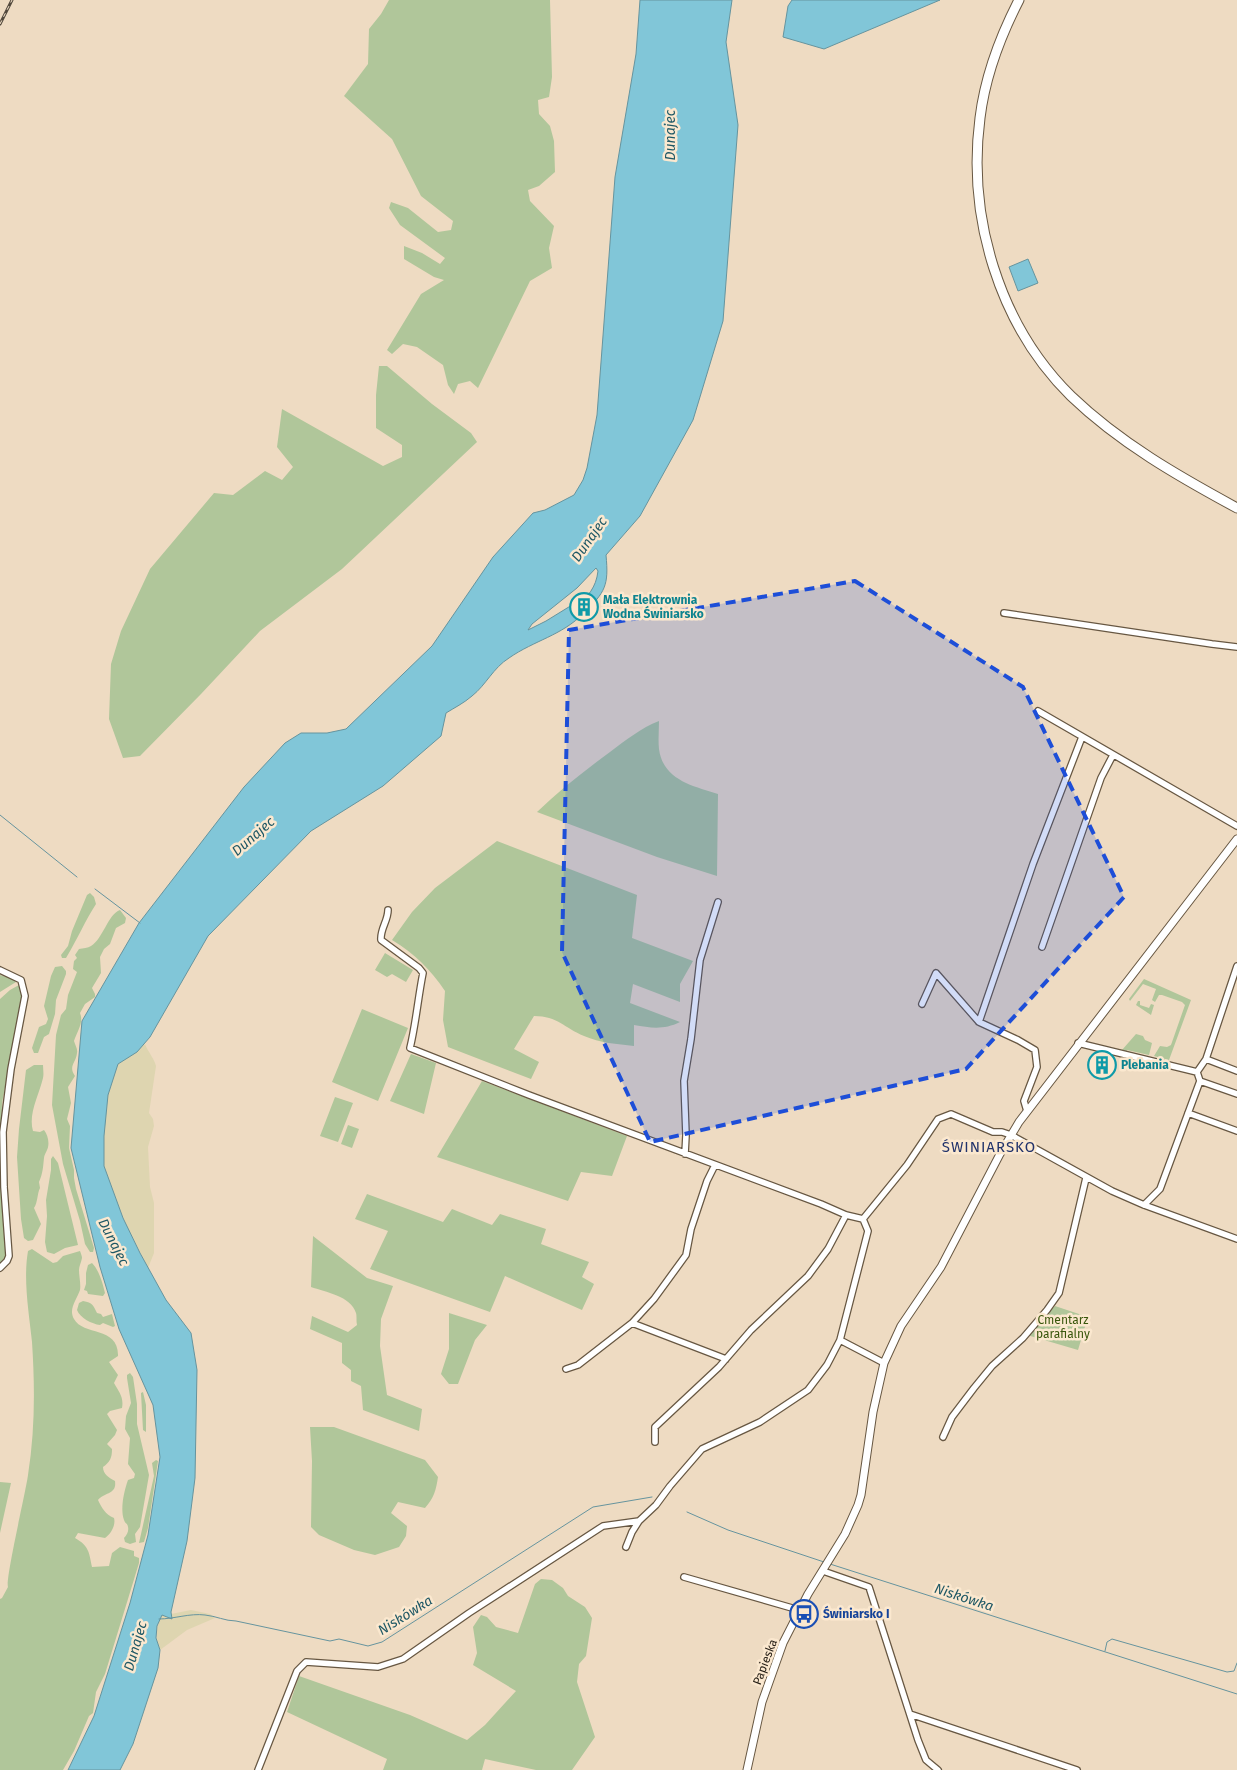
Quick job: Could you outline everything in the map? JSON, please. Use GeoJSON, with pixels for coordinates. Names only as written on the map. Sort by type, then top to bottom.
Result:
{"type":"FeatureCollection","features":[{"type":"Feature","properties":{"kind":"main road"},"geometry":{"type":"LineString","coordinates":[[1019,0],[1000,42],[989,75],[980,117],[977,150],[979,198],[984,229],[991,259],[1007,301],[1041,360],[1090,414],[1166,469],[1237,508]]}},
{"type":"Feature","properties":{"kind":"street"},"geometry":{"type":"LineString","coordinates":[[1004,613],[1212,644],[1237,646]]}},
{"type":"Feature","properties":{"kind":"street"},"geometry":{"type":"LineString","coordinates":[[1038,711],[1237,826]]}},
{"type":"Feature","properties":{"kind":"street"},"geometry":{"type":"LineString","coordinates":[[979,1022],[1034,864],[1082,737]]}},
{"type":"Feature","properties":{"kind":"street"},"geometry":{"type":"LineString","coordinates":[[1042,947],[1101,778],[1113,755]]}},
{"type":"Feature","properties":{"kind":"street","name":"Papieska"},"geometry":{"type":"LineString","coordinates":[[747,1770],[762,1702],[780,1650],[799,1610],[853,1518],[861,1495],[872,1412],[884,1363],[901,1326],[941,1266],[1011,1135],[1027,1111],[1237,839]]}},
{"type":"Feature","properties":{"kind":"street"},"geometry":{"type":"LineString","coordinates":[[685,1154],[686,1114],[684,1081],[700,960],[718,902]]}},
{"type":"Feature","properties":{"kind":"street"},"geometry":{"type":"LineString","coordinates":[[388,910],[388,915],[380,934],[380,940],[424,973],[418,994],[416,1021],[410,1048],[685,1154],[821,1204],[846,1216],[863,1219]]}},
{"type":"Feature","properties":{"kind":"street"},"geometry":{"type":"LineString","coordinates":[[1197,1072],[1206,1059],[1237,966]]}},
{"type":"Feature","properties":{"kind":"street"},"geometry":{"type":"LineString","coordinates":[[0,970],[20,980],[25,996],[5,1108],[3,1151],[9,1256],[0,1268]]}},
{"type":"Feature","properties":{"kind":"street"},"geometry":{"type":"LineString","coordinates":[[922,1004],[936,973],[979,1022],[1035,1050],[1037,1067],[1024,1101],[1027,1111]]}},
{"type":"Feature","properties":{"kind":"street"},"geometry":{"type":"LineString","coordinates":[[1078,1043],[1197,1072]]}},
{"type":"Feature","properties":{"kind":"street"},"geometry":{"type":"LineString","coordinates":[[1206,1059],[1237,1070]]}},
{"type":"Feature","properties":{"kind":"street"},"geometry":{"type":"LineString","coordinates":[[1144,1205],[1160,1189],[1200,1080],[1197,1072]]}},
{"type":"Feature","properties":{"kind":"street"},"geometry":{"type":"LineString","coordinates":[[1200,1080],[1237,1094]]}},
{"type":"Feature","properties":{"kind":"street"},"geometry":{"type":"LineString","coordinates":[[1188,1113],[1237,1131]]}},
{"type":"Feature","properties":{"kind":"street"},"geometry":{"type":"LineString","coordinates":[[863,1219],[907,1165],[938,1119],[951,1114],[993,1132],[1011,1135],[1086,1178],[1144,1205],[1237,1239]]}},
{"type":"Feature","properties":{"kind":"street"},"geometry":{"type":"LineString","coordinates":[[566,1369],[578,1366],[632,1323],[654,1300],[686,1255],[691,1229],[707,1181],[715,1165]]}},
{"type":"Feature","properties":{"kind":"street"},"geometry":{"type":"LineString","coordinates":[[943,1437],[952,1418],[974,1388],[992,1366],[1023,1338],[1059,1293],[1086,1178]]}},
{"type":"Feature","properties":{"kind":"street"},"geometry":{"type":"LineString","coordinates":[[655,1442],[654,1427],[726,1359],[751,1330],[808,1276],[828,1249],[846,1216]]}},
{"type":"Feature","properties":{"kind":"street"},"geometry":{"type":"LineString","coordinates":[[626,1547],[632,1532],[640,1521],[656,1506],[702,1449],[760,1422],[808,1390],[827,1365],[840,1340],[868,1231],[863,1219]]}},
{"type":"Feature","properties":{"kind":"street"},"geometry":{"type":"LineString","coordinates":[[632,1323],[726,1359]]}},
{"type":"Feature","properties":{"kind":"street"},"geometry":{"type":"LineString","coordinates":[[840,1340],[884,1363]]}},
{"type":"Feature","properties":{"kind":"street"},"geometry":{"type":"LineString","coordinates":[[258,1770],[297,1672],[306,1662],[378,1667],[403,1659],[469,1613],[603,1526],[640,1521]]}},
{"type":"Feature","properties":{"kind":"street"},"geometry":{"type":"LineString","coordinates":[[824,1570],[869,1587],[926,1760],[938,1770]]}},
{"type":"Feature","properties":{"kind":"street"},"geometry":{"type":"LineString","coordinates":[[684,1577],[799,1610]]}},
{"type":"Feature","properties":{"kind":"street"},"geometry":{"type":"LineString","coordinates":[[910,1714],[1077,1770]]}},
{"type":"Feature","properties":{"kind":"highlighted area"},"geometry":{"type":"Polygon","coordinates":[[[855,581],[1023,687],[1124,897],[966,1069],[650,1142],[562,952],[569,630],[855,581]]]}},
{"type":"Feature","properties":{"kind":"green space"},"geometry":{"type":"Polygon","coordinates":[[[389,0],[550,0],[552,77],[549,97],[538,100],[539,114],[550,126],[554,141],[555,172],[539,186],[528,190],[530,201],[554,226],[549,248],[552,268],[530,281],[478,388],[470,381],[458,384],[454,394],[448,385],[443,365],[417,347],[403,344],[392,354],[387,350],[421,294],[444,280],[434,277],[404,259],[404,246],[422,253],[440,264],[445,258],[400,225],[389,208],[391,202],[408,208],[438,232],[451,230],[453,221],[421,196],[392,139],[344,96],[368,64],[369,29],[389,0]]]}},
{"type":"Feature","properties":{"kind":"green space"},"geometry":{"type":"Polygon","coordinates":[[[379,366],[387,366],[432,404],[471,433],[477,442],[342,569],[260,631],[140,756],[123,758],[109,719],[111,664],[121,631],[150,569],[214,493],[233,495],[265,471],[282,480],[293,467],[277,447],[282,409],[383,466],[402,457],[402,445],[376,428],[376,395],[379,366]]]}},
{"type":"Feature","properties":{"kind":"green space"},"geometry":{"type":"Polygon","coordinates":[[[659,721],[659,749],[666,768],[673,775],[689,784],[718,794],[717,876],[657,857],[537,812],[563,788],[600,759],[646,727],[659,721]]]}},
{"type":"Feature","properties":{"kind":"green space"},"geometry":{"type":"Polygon","coordinates":[[[497,841],[637,895],[632,938],[693,961],[680,984],[680,1002],[633,984],[630,1003],[680,1022],[657,1028],[634,1025],[634,1046],[596,1040],[577,1033],[555,1020],[534,1016],[514,1049],[539,1062],[531,1079],[448,1047],[443,1020],[445,991],[422,963],[392,940],[412,912],[435,888],[497,841]]]}},
{"type":"Feature","properties":{"kind":"green space"},"geometry":{"type":"Polygon","coordinates":[[[90,893],[94,897],[96,904],[66,958],[62,958],[61,955],[68,946],[72,931],[87,895],[90,893]]]}},
{"type":"Feature","properties":{"kind":"green space"},"geometry":{"type":"Polygon","coordinates":[[[120,910],[126,918],[125,923],[116,928],[110,944],[104,949],[100,957],[101,973],[92,988],[95,997],[85,1004],[80,1013],[81,1024],[74,1041],[77,1052],[72,1070],[75,1076],[68,1087],[71,1103],[67,1119],[70,1126],[69,1148],[76,1189],[94,1248],[93,1252],[90,1252],[85,1244],[63,1164],[52,1105],[56,1035],[61,1015],[66,1009],[68,995],[77,972],[73,969],[74,961],[77,958],[75,955],[79,949],[90,947],[95,943],[112,916],[120,910]]]}},
{"type":"Feature","properties":{"kind":"green space"},"geometry":{"type":"Polygon","coordinates":[[[385,953],[413,970],[406,982],[392,974],[387,977],[375,970],[385,953]]]}},
{"type":"Feature","properties":{"kind":"green space"},"geometry":{"type":"Polygon","coordinates":[[[62,966],[66,974],[56,1000],[55,1014],[49,1034],[44,1037],[38,1053],[34,1053],[32,1048],[39,1027],[46,1024],[48,1019],[44,1006],[51,976],[55,967],[62,966]]]}},
{"type":"Feature","properties":{"kind":"green space"},"geometry":{"type":"Polygon","coordinates":[[[0,975],[13,979],[16,982],[0,992],[0,975]]]}},
{"type":"Feature","properties":{"kind":"green space"},"geometry":{"type":"Polygon","coordinates":[[[1144,979],[1191,1000],[1169,1060],[1154,1056],[1160,1046],[1167,1047],[1171,1045],[1185,1005],[1182,1002],[1162,995],[1159,995],[1155,1002],[1152,1000],[1156,989],[1143,984],[1130,1001],[1129,999],[1144,979]]]}},
{"type":"Feature","properties":{"kind":"green space"},"geometry":{"type":"Polygon","coordinates":[[[19,985],[22,987],[21,1004],[2,1103],[1,1153],[6,1251],[5,1260],[0,1265],[0,999],[19,985]]]}},
{"type":"Feature","properties":{"kind":"green space"},"geometry":{"type":"Polygon","coordinates":[[[1140,1001],[1140,1005],[1149,1008],[1151,1004],[1154,1005],[1151,1015],[1136,1005],[1140,1001]]]}},
{"type":"Feature","properties":{"kind":"green space"},"geometry":{"type":"Polygon","coordinates":[[[362,1009],[408,1028],[378,1101],[332,1082],[362,1009]]]}},
{"type":"Feature","properties":{"kind":"green space"},"geometry":{"type":"Polygon","coordinates":[[[1136,1034],[1143,1036],[1145,1040],[1152,1043],[1149,1055],[1127,1050],[1126,1053],[1111,1050],[1110,1048],[1122,1050],[1136,1034]]]}},
{"type":"Feature","properties":{"kind":"green space"},"geometry":{"type":"Polygon","coordinates":[[[411,1054],[436,1063],[424,1114],[390,1101],[411,1054]]]}},
{"type":"Feature","properties":{"kind":"green space"},"geometry":{"type":"Polygon","coordinates":[[[34,1065],[43,1065],[43,1075],[33,1111],[33,1131],[40,1132],[44,1130],[48,1148],[44,1157],[39,1182],[40,1188],[34,1208],[41,1224],[33,1240],[28,1241],[24,1238],[21,1219],[17,1157],[26,1070],[34,1065]]]}},
{"type":"Feature","properties":{"kind":"green space"},"geometry":{"type":"Polygon","coordinates":[[[482,1081],[627,1136],[612,1176],[581,1172],[568,1201],[437,1157],[482,1081]]]}},
{"type":"Feature","properties":{"kind":"green space"},"geometry":{"type":"Polygon","coordinates":[[[335,1097],[353,1103],[338,1142],[320,1136],[335,1097]]]}},
{"type":"Feature","properties":{"kind":"green space"},"geometry":{"type":"Polygon","coordinates":[[[348,1125],[359,1129],[352,1148],[341,1144],[348,1125]]]}},
{"type":"Feature","properties":{"kind":"green space"},"geometry":{"type":"Polygon","coordinates":[[[53,1156],[58,1163],[78,1245],[65,1248],[54,1254],[47,1252],[45,1242],[46,1200],[51,1159],[53,1156]]]}},
{"type":"Feature","properties":{"kind":"green space"},"geometry":{"type":"Polygon","coordinates":[[[367,1194],[443,1222],[452,1209],[492,1225],[500,1214],[546,1229],[541,1244],[589,1262],[582,1277],[594,1284],[582,1310],[505,1276],[490,1312],[370,1269],[388,1231],[355,1219],[367,1194]]]}},
{"type":"Feature","properties":{"kind":"green space"},"geometry":{"type":"Polygon","coordinates":[[[313,1236],[367,1278],[393,1286],[381,1319],[380,1346],[387,1395],[422,1409],[419,1431],[363,1410],[361,1386],[351,1381],[351,1370],[342,1363],[342,1343],[310,1329],[312,1316],[348,1332],[357,1325],[356,1313],[349,1302],[337,1295],[311,1287],[313,1236]]]}},
{"type":"Feature","properties":{"kind":"green space"},"geometry":{"type":"Polygon","coordinates":[[[32,1249],[53,1263],[63,1256],[80,1251],[82,1258],[79,1269],[80,1290],[72,1308],[72,1315],[79,1324],[107,1336],[117,1346],[118,1356],[109,1362],[118,1375],[114,1383],[122,1398],[122,1408],[110,1411],[107,1414],[117,1430],[107,1444],[112,1449],[112,1455],[103,1467],[105,1474],[115,1481],[115,1486],[112,1491],[98,1500],[106,1513],[114,1518],[114,1526],[105,1538],[78,1533],[75,1538],[88,1550],[92,1567],[109,1566],[112,1553],[120,1547],[134,1551],[134,1556],[139,1558],[139,1563],[105,1674],[96,1692],[93,1713],[89,1716],[74,1751],[63,1770],[0,1770],[0,1599],[8,1587],[28,1475],[33,1425],[33,1359],[26,1273],[28,1251],[32,1249]]]}},
{"type":"Feature","properties":{"kind":"green space"},"geometry":{"type":"Polygon","coordinates":[[[92,1263],[102,1281],[105,1293],[103,1296],[88,1294],[84,1290],[88,1265],[92,1263]]]}},
{"type":"Feature","properties":{"kind":"green space"},"geometry":{"type":"Polygon","coordinates":[[[83,1301],[92,1305],[97,1313],[103,1317],[112,1314],[115,1326],[103,1323],[100,1325],[83,1318],[77,1310],[79,1303],[83,1301]]]}},
{"type":"Feature","properties":{"kind":"green space","name":"Cmentarz parafialny"},"geometry":{"type":"Polygon","coordinates":[[[1055,1306],[1088,1317],[1078,1350],[1027,1335],[1055,1306]]]}},
{"type":"Feature","properties":{"kind":"green space"},"geometry":{"type":"Polygon","coordinates":[[[449,1313],[487,1325],[475,1340],[458,1384],[449,1384],[441,1374],[449,1349],[449,1313]]]}},
{"type":"Feature","properties":{"kind":"green space"},"geometry":{"type":"Polygon","coordinates":[[[130,1373],[133,1377],[137,1404],[137,1424],[149,1475],[140,1527],[135,1534],[136,1542],[130,1544],[125,1542],[124,1538],[128,1528],[124,1520],[122,1505],[128,1480],[134,1478],[135,1474],[128,1464],[130,1438],[125,1429],[126,1416],[131,1403],[127,1378],[127,1375],[130,1373]]]}},
{"type":"Feature","properties":{"kind":"green space"},"geometry":{"type":"Polygon","coordinates":[[[143,1392],[146,1405],[146,1432],[143,1430],[141,1393],[143,1392]]]}},
{"type":"Feature","properties":{"kind":"green space"},"geometry":{"type":"Polygon","coordinates":[[[310,1427],[334,1427],[425,1460],[438,1477],[434,1494],[425,1508],[398,1502],[391,1513],[407,1526],[406,1536],[399,1547],[375,1555],[354,1550],[319,1535],[311,1527],[312,1461],[310,1427]]]}},
{"type":"Feature","properties":{"kind":"green space"},"geometry":{"type":"Polygon","coordinates":[[[156,1460],[158,1461],[148,1528],[144,1542],[139,1543],[154,1476],[152,1463],[156,1460]]]}},
{"type":"Feature","properties":{"kind":"green space"},"geometry":{"type":"Polygon","coordinates":[[[0,1482],[11,1483],[0,1533],[0,1482]]]}},
{"type":"Feature","properties":{"kind":"green space"},"geometry":{"type":"Polygon","coordinates":[[[541,1579],[552,1580],[563,1588],[568,1596],[585,1607],[592,1618],[586,1656],[579,1664],[577,1682],[595,1737],[572,1770],[536,1770],[485,1759],[482,1770],[383,1770],[387,1759],[287,1712],[299,1676],[410,1715],[467,1740],[485,1725],[516,1691],[473,1665],[477,1653],[473,1627],[481,1615],[487,1617],[496,1627],[518,1633],[535,1584],[541,1579]]]}},
{"type":"Feature","properties":{"kind":"sand"},"geometry":{"type":"Polygon","coordinates":[[[145,1044],[156,1066],[149,1113],[153,1119],[154,1126],[148,1147],[150,1187],[154,1203],[154,1253],[148,1268],[123,1218],[104,1166],[104,1136],[108,1095],[118,1064],[145,1044]]]}},
{"type":"Feature","properties":{"kind":"sand"},"geometry":{"type":"Polygon","coordinates":[[[191,1610],[210,1614],[215,1618],[187,1630],[160,1650],[157,1632],[162,1615],[172,1619],[171,1614],[191,1610]]]}},
{"type":"Feature","properties":{"kind":"water","name":"Dunajec"},"geometry":{"type":"Polygon","coordinates":[[[640,0],[732,0],[726,42],[738,125],[723,321],[693,420],[640,516],[606,555],[607,574],[604,588],[591,606],[575,621],[557,633],[503,662],[477,692],[446,713],[441,736],[383,786],[311,831],[208,936],[150,1037],[137,1052],[118,1064],[108,1095],[104,1136],[104,1166],[123,1218],[140,1253],[166,1300],[191,1333],[197,1370],[195,1478],[187,1541],[171,1612],[172,1619],[162,1615],[157,1626],[156,1638],[160,1650],[158,1668],[133,1744],[120,1770],[68,1770],[94,1716],[130,1603],[148,1535],[160,1457],[153,1405],[119,1329],[100,1267],[71,1148],[82,1021],[139,923],[244,787],[285,743],[301,733],[327,733],[346,729],[432,646],[493,557],[533,513],[545,510],[574,495],[583,480],[597,415],[615,177],[636,54],[640,0]],[[596,568],[577,588],[532,624],[528,630],[572,605],[576,607],[591,591],[598,571],[596,568]]]}},
{"type":"Feature","properties":{"kind":"water"},"geometry":{"type":"Polygon","coordinates":[[[792,0],[940,0],[824,49],[783,37],[788,6],[792,0]]]}},
{"type":"Feature","properties":{"kind":"water"},"geometry":{"type":"Polygon","coordinates":[[[1028,259],[1038,283],[1018,291],[1009,267],[1028,259]]]}},
{"type":"Feature","properties":{"kind":"waterway"},"geometry":{"type":"LineString","coordinates":[[0,815],[77,877]]}},
{"type":"Feature","properties":{"kind":"waterway"},"geometry":{"type":"LineString","coordinates":[[95,889],[140,923]]}},
{"type":"Feature","properties":{"kind":"waterway","name":"Niskówka"},"geometry":{"type":"LineString","coordinates":[[159,1619],[194,1615],[213,1616],[330,1641],[339,1639],[368,1646],[382,1642],[593,1507],[652,1497]]}},
{"type":"Feature","properties":{"kind":"waterway","name":"Niskówka"},"geometry":{"type":"LineString","coordinates":[[687,1512],[728,1530],[824,1562]]}},
{"type":"Feature","properties":{"kind":"waterway","name":"Niskówka"},"geometry":{"type":"LineString","coordinates":[[830,1564],[1237,1694]]}},
{"type":"Feature","properties":{"kind":"waterway"},"geometry":{"type":"LineString","coordinates":[[1105,1651],[1107,1642],[1112,1639],[1227,1672],[1234,1671],[1237,1663]]}},
{"type":"Feature","properties":{"kind":"railway"},"geometry":{"type":"LineString","coordinates":[[0,24],[12,0]]}},
{"type":"Feature","properties":{"kind":"place","name":"Mała Elektrownia Wodna Świniarsko"},"geometry":{"type":"Point","coordinates":[584,607]}},
{"type":"Feature","properties":{"kind":"place","name":"Plebania"},"geometry":{"type":"Point","coordinates":[1102,1065]}},
{"type":"Feature","properties":{"kind":"place","name":"Świniarsko I"},"geometry":{"type":"Point","coordinates":[804,1614]}},
{"type":"Feature","properties":{"kind":"district","name":"ŚWINIARSKO"},"geometry":{"type":"Point","coordinates":[989,1147]}}]}
